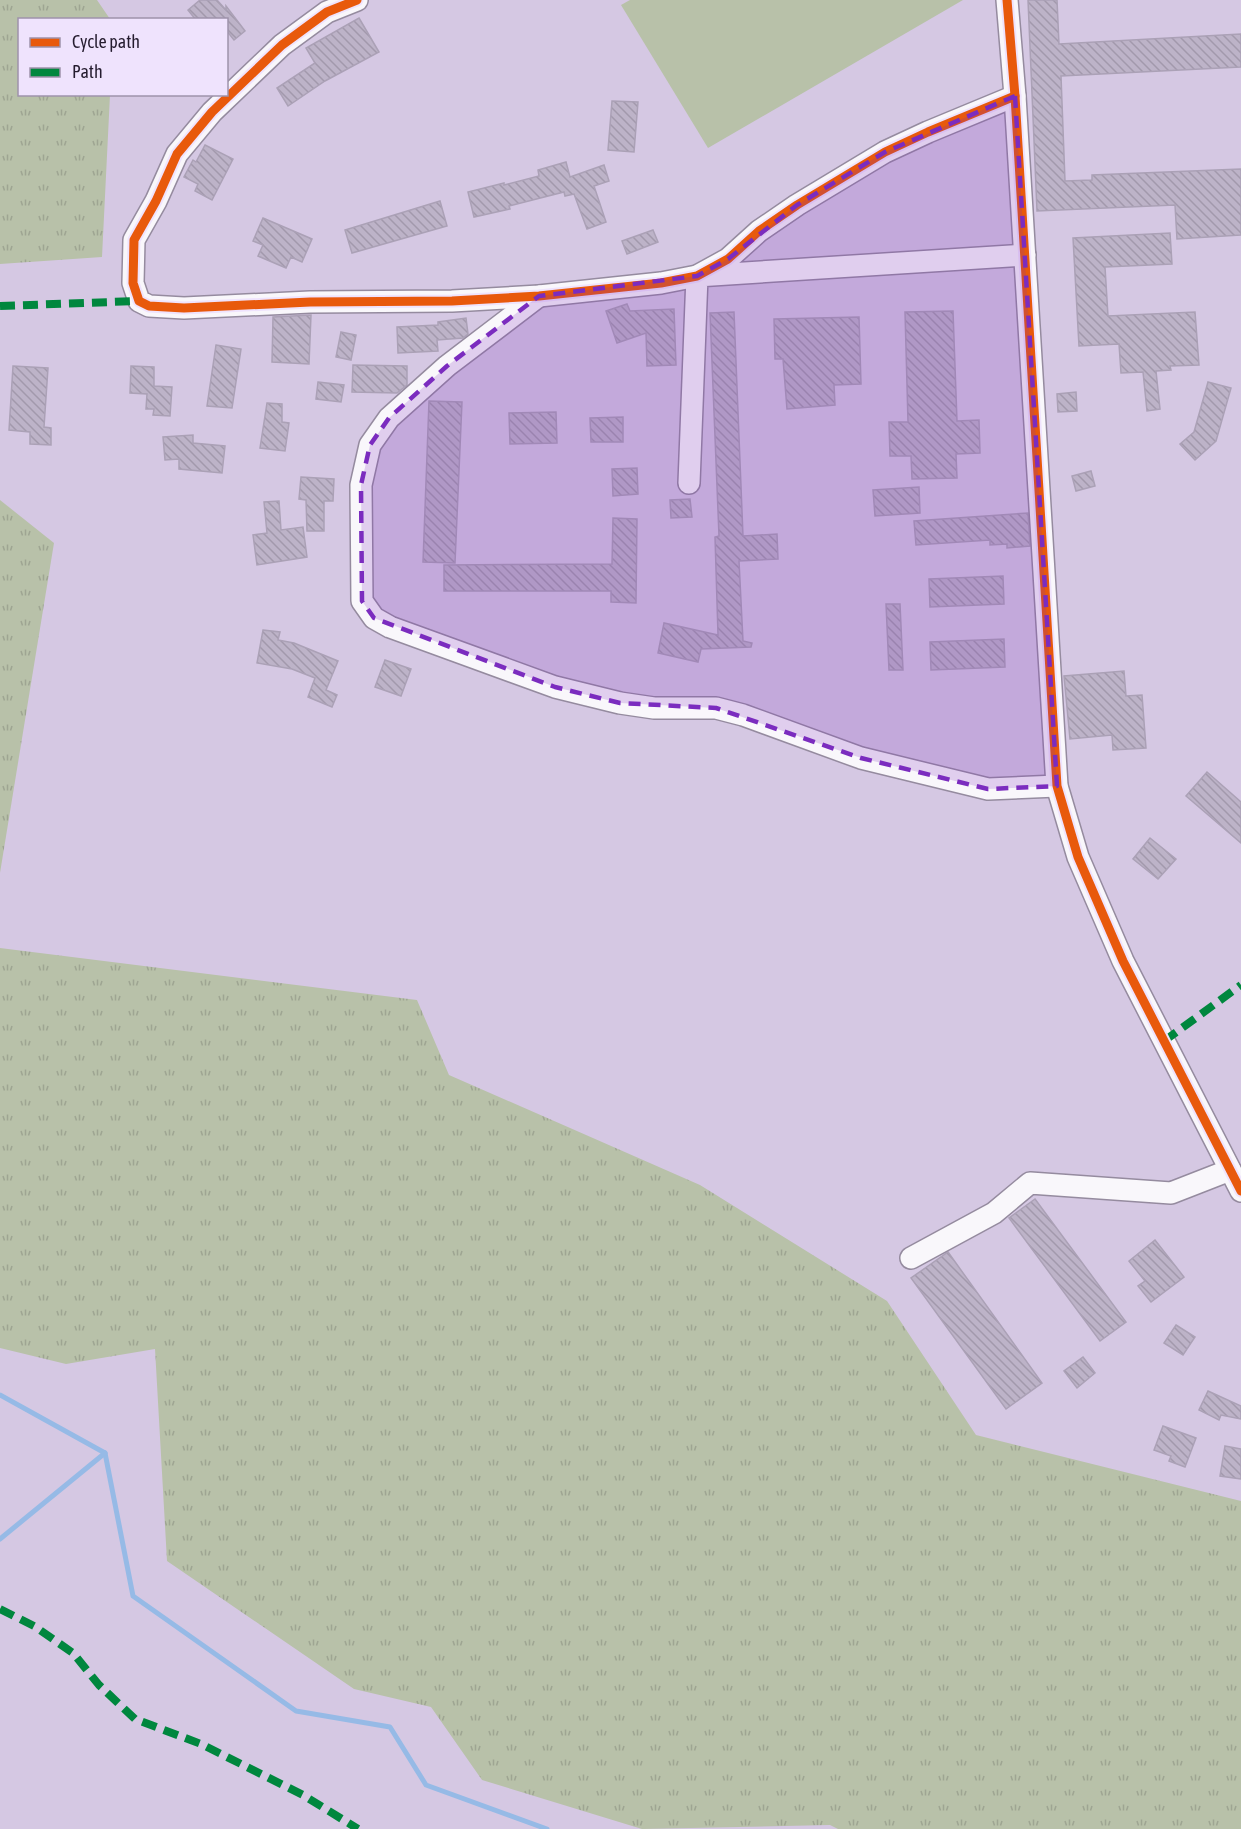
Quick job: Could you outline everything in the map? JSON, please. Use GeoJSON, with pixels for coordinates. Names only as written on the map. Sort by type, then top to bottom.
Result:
{"type":"FeatureCollection","features":[{"type":"Feature","properties":{"kind":"street"},"geometry":{"type":"LineString","coordinates":[[357,0],[327,12],[282,45],[212,112],[177,154],[156,201],[134,240],[133,284],[139,301],[149,306],[184,308],[310,302],[452,301],[539,296],[661,283],[697,276],[1025,255]]}},
{"type":"Feature","properties":{"kind":"street"},"geometry":{"type":"LineString","coordinates":[[1007,0],[1015,96],[1057,786],[1078,857],[1123,960],[1241,1191]]}},
{"type":"Feature","properties":{"kind":"street"},"geometry":{"type":"LineString","coordinates":[[697,276],[728,259],[759,231],[796,205],[885,152],[1015,96]]}},
{"type":"Feature","properties":{"kind":"street"},"geometry":{"type":"LineString","coordinates":[[689,483],[697,276]]}},
{"type":"Feature","properties":{"kind":"street"},"geometry":{"type":"LineString","coordinates":[[539,296],[447,366],[389,418],[370,445],[361,485],[361,581],[362,601],[374,618],[390,627],[555,687],[620,703],[654,708],[716,708],[743,715],[861,758],[988,789],[1057,786]]}},
{"type":"Feature","properties":{"kind":"street"},"geometry":{"type":"LineString","coordinates":[[911,1258],[994,1213],[1030,1184],[1171,1193],[1230,1170]]}},
{"type":"Feature","properties":{"kind":"highlighted area"},"geometry":{"type":"Polygon","coordinates":[[[1015,96],[1057,786],[988,789],[861,758],[716,708],[620,703],[555,687],[374,618],[362,601],[361,485],[370,445],[389,418],[447,366],[539,296],[697,276],[728,259],[797,205],[885,152],[1015,96]]]}},
{"type":"Feature","properties":{"kind":"green space"},"geometry":{"type":"Polygon","coordinates":[[[0,0],[97,0],[109,18],[18,18],[18,96],[110,96],[102,257],[0,264],[0,0]]]}},
{"type":"Feature","properties":{"kind":"green space"},"geometry":{"type":"Polygon","coordinates":[[[630,0],[963,0],[708,148],[621,5],[630,0]]]}},
{"type":"Feature","properties":{"kind":"green space"},"geometry":{"type":"Polygon","coordinates":[[[0,500],[54,543],[0,873],[0,500]]]}},
{"type":"Feature","properties":{"kind":"green space"},"geometry":{"type":"Polygon","coordinates":[[[0,948],[417,1000],[449,1075],[700,1185],[887,1301],[976,1435],[1241,1501],[1241,1829],[838,1829],[830,1825],[642,1829],[482,1780],[431,1707],[354,1689],[167,1561],[155,1349],[66,1364],[0,1348],[0,948]]]}},
{"type":"Feature","properties":{"kind":"building"},"geometry":{"type":"Polygon","coordinates":[[[200,0],[217,0],[226,10],[226,6],[245,31],[234,40],[228,32],[228,18],[194,18],[188,10],[200,0]]]}},
{"type":"Feature","properties":{"kind":"building"},"geometry":{"type":"Polygon","coordinates":[[[1028,0],[1057,0],[1059,44],[1241,34],[1241,67],[1061,76],[1065,181],[1092,180],[1092,175],[1241,169],[1241,235],[1177,239],[1175,205],[1037,211],[1028,0]]]}},
{"type":"Feature","properties":{"kind":"building"},"geometry":{"type":"Polygon","coordinates":[[[359,18],[379,52],[325,81],[288,106],[277,88],[315,63],[306,48],[359,18]]]}},
{"type":"Feature","properties":{"kind":"building"},"geometry":{"type":"Polygon","coordinates":[[[612,101],[638,102],[634,152],[608,150],[612,101]]]}},
{"type":"Feature","properties":{"kind":"building"},"geometry":{"type":"Polygon","coordinates":[[[205,145],[233,159],[212,200],[195,191],[198,184],[184,177],[193,160],[196,162],[205,145]]]}},
{"type":"Feature","properties":{"kind":"building"},"geometry":{"type":"Polygon","coordinates":[[[566,162],[570,177],[604,165],[609,181],[594,186],[606,222],[587,229],[574,194],[565,196],[564,192],[509,206],[510,209],[474,217],[468,192],[539,176],[538,170],[566,162]]]}},
{"type":"Feature","properties":{"kind":"building"},"geometry":{"type":"Polygon","coordinates":[[[440,201],[447,226],[352,253],[345,230],[440,201]]]}},
{"type":"Feature","properties":{"kind":"building"},"geometry":{"type":"Polygon","coordinates":[[[263,218],[312,239],[302,262],[291,257],[286,268],[258,256],[263,245],[253,241],[263,218]]]}},
{"type":"Feature","properties":{"kind":"building"},"geometry":{"type":"Polygon","coordinates":[[[653,230],[658,242],[627,254],[622,241],[653,230]]]}},
{"type":"Feature","properties":{"kind":"building"},"geometry":{"type":"Polygon","coordinates":[[[1170,233],[1172,264],[1105,267],[1108,316],[1195,312],[1199,365],[1170,366],[1171,370],[1156,371],[1160,409],[1147,411],[1143,372],[1121,373],[1119,344],[1079,346],[1073,238],[1170,233]]]}},
{"type":"Feature","properties":{"kind":"building"},"geometry":{"type":"Polygon","coordinates":[[[627,304],[630,311],[674,309],[676,365],[647,366],[646,333],[617,343],[606,311],[627,304]]]}},
{"type":"Feature","properties":{"kind":"building"},"geometry":{"type":"Polygon","coordinates":[[[953,311],[957,421],[979,420],[980,453],[956,454],[957,478],[912,479],[911,456],[890,456],[889,422],[908,422],[905,312],[953,311]]]}},
{"type":"Feature","properties":{"kind":"building"},"geometry":{"type":"Polygon","coordinates":[[[734,312],[743,536],[777,534],[778,559],[739,561],[743,641],[752,643],[751,647],[701,649],[698,662],[658,653],[664,623],[718,635],[715,537],[719,536],[710,313],[734,312]]]}},
{"type":"Feature","properties":{"kind":"building"},"geometry":{"type":"Polygon","coordinates":[[[311,315],[309,364],[272,362],[273,317],[311,315]]]}},
{"type":"Feature","properties":{"kind":"building"},"geometry":{"type":"Polygon","coordinates":[[[859,317],[861,384],[834,385],[835,405],[787,409],[783,359],[775,359],[774,319],[859,317]]]}},
{"type":"Feature","properties":{"kind":"building"},"geometry":{"type":"Polygon","coordinates":[[[466,318],[468,334],[463,338],[437,340],[438,351],[398,353],[397,327],[438,325],[438,322],[466,318]]]}},
{"type":"Feature","properties":{"kind":"building"},"geometry":{"type":"Polygon","coordinates":[[[341,332],[356,335],[351,360],[336,357],[341,332]]]}},
{"type":"Feature","properties":{"kind":"building"},"geometry":{"type":"Polygon","coordinates":[[[216,345],[241,349],[232,408],[207,406],[216,345]]]}},
{"type":"Feature","properties":{"kind":"building"},"geometry":{"type":"Polygon","coordinates":[[[353,365],[407,366],[407,385],[397,393],[352,392],[353,365]]]}},
{"type":"Feature","properties":{"kind":"building"},"geometry":{"type":"Polygon","coordinates":[[[13,366],[48,368],[44,427],[51,428],[51,445],[30,444],[30,432],[9,430],[13,366]]]}},
{"type":"Feature","properties":{"kind":"building"},"geometry":{"type":"Polygon","coordinates":[[[131,366],[154,367],[154,386],[172,387],[170,416],[153,415],[154,409],[146,409],[147,394],[130,393],[131,366]]]}},
{"type":"Feature","properties":{"kind":"building"},"geometry":{"type":"Polygon","coordinates":[[[318,382],[344,385],[341,402],[316,399],[318,382]]]}},
{"type":"Feature","properties":{"kind":"building"},"geometry":{"type":"Polygon","coordinates":[[[1208,382],[1231,388],[1216,441],[1195,460],[1180,444],[1194,432],[1208,382]]]}},
{"type":"Feature","properties":{"kind":"building"},"geometry":{"type":"Polygon","coordinates":[[[1076,392],[1077,411],[1058,412],[1057,394],[1076,392]]]}},
{"type":"Feature","properties":{"kind":"building"},"geometry":{"type":"Polygon","coordinates":[[[429,401],[462,402],[455,563],[423,562],[429,401]]]}},
{"type":"Feature","properties":{"kind":"building"},"geometry":{"type":"Polygon","coordinates":[[[267,403],[282,404],[282,422],[289,423],[285,451],[260,448],[267,403]]]}},
{"type":"Feature","properties":{"kind":"building"},"geometry":{"type":"Polygon","coordinates":[[[556,412],[557,443],[510,444],[509,413],[556,412]]]}},
{"type":"Feature","properties":{"kind":"building"},"geometry":{"type":"Polygon","coordinates":[[[623,417],[623,442],[591,442],[590,418],[623,417]]]}},
{"type":"Feature","properties":{"kind":"building"},"geometry":{"type":"Polygon","coordinates":[[[193,435],[193,443],[225,446],[222,473],[179,469],[179,459],[165,460],[163,437],[193,435]]]}},
{"type":"Feature","properties":{"kind":"building"},"geometry":{"type":"Polygon","coordinates":[[[637,468],[638,494],[613,496],[612,469],[637,468]]]}},
{"type":"Feature","properties":{"kind":"building"},"geometry":{"type":"Polygon","coordinates":[[[1091,471],[1095,486],[1076,491],[1072,476],[1091,471]]]}},
{"type":"Feature","properties":{"kind":"building"},"geometry":{"type":"Polygon","coordinates":[[[301,477],[334,479],[333,501],[324,501],[324,531],[307,531],[306,500],[299,499],[301,477]]]}},
{"type":"Feature","properties":{"kind":"building"},"geometry":{"type":"Polygon","coordinates":[[[919,487],[920,513],[875,516],[873,490],[919,487]]]}},
{"type":"Feature","properties":{"kind":"building"},"geometry":{"type":"Polygon","coordinates":[[[690,499],[692,517],[671,518],[670,500],[690,499]]]}},
{"type":"Feature","properties":{"kind":"building"},"geometry":{"type":"Polygon","coordinates":[[[279,501],[281,530],[303,527],[307,557],[257,565],[253,535],[267,533],[264,502],[279,501]]]}},
{"type":"Feature","properties":{"kind":"building"},"geometry":{"type":"Polygon","coordinates":[[[1028,513],[1030,546],[1007,548],[1007,544],[990,545],[990,540],[916,545],[914,521],[1028,513]]]}},
{"type":"Feature","properties":{"kind":"building"},"geometry":{"type":"Polygon","coordinates":[[[613,518],[637,519],[636,603],[611,602],[611,591],[444,591],[444,565],[612,564],[613,518]]]}},
{"type":"Feature","properties":{"kind":"building"},"geometry":{"type":"Polygon","coordinates":[[[1003,576],[1004,604],[930,607],[929,579],[1003,576]]]}},
{"type":"Feature","properties":{"kind":"building"},"geometry":{"type":"Polygon","coordinates":[[[886,604],[900,604],[903,670],[889,670],[886,604]]]}},
{"type":"Feature","properties":{"kind":"building"},"geometry":{"type":"Polygon","coordinates":[[[263,630],[280,632],[278,640],[294,643],[338,661],[326,690],[337,695],[332,707],[308,697],[315,678],[292,669],[257,663],[263,630]]]}},
{"type":"Feature","properties":{"kind":"building"},"geometry":{"type":"Polygon","coordinates":[[[1004,639],[1005,667],[931,670],[930,642],[1004,639]]]}},
{"type":"Feature","properties":{"kind":"building"},"geometry":{"type":"Polygon","coordinates":[[[385,660],[411,669],[401,696],[375,687],[385,660]]]}},
{"type":"Feature","properties":{"kind":"building"},"geometry":{"type":"Polygon","coordinates":[[[1124,671],[1126,696],[1142,695],[1146,748],[1113,750],[1112,735],[1070,739],[1064,676],[1124,671]]]}},
{"type":"Feature","properties":{"kind":"building"},"geometry":{"type":"Polygon","coordinates":[[[1207,772],[1241,802],[1241,843],[1186,796],[1207,772]]]}},
{"type":"Feature","properties":{"kind":"building"},"geometry":{"type":"Polygon","coordinates":[[[1150,838],[1176,859],[1158,879],[1133,859],[1150,838]]]}},
{"type":"Feature","properties":{"kind":"building"},"geometry":{"type":"Polygon","coordinates":[[[1035,1199],[1126,1322],[1100,1341],[1009,1218],[1035,1199]]]}},
{"type":"Feature","properties":{"kind":"building"},"geometry":{"type":"Polygon","coordinates":[[[1155,1240],[1184,1277],[1151,1302],[1138,1286],[1145,1281],[1129,1261],[1155,1240]]]}},
{"type":"Feature","properties":{"kind":"building"},"geometry":{"type":"Polygon","coordinates":[[[948,1252],[1042,1383],[1006,1409],[911,1278],[948,1252]]]}},
{"type":"Feature","properties":{"kind":"building"},"geometry":{"type":"Polygon","coordinates":[[[1176,1325],[1195,1337],[1183,1355],[1164,1343],[1176,1325]]]}},
{"type":"Feature","properties":{"kind":"building"},"geometry":{"type":"Polygon","coordinates":[[[1083,1357],[1095,1373],[1077,1388],[1064,1371],[1083,1357]]]}},
{"type":"Feature","properties":{"kind":"building"},"geometry":{"type":"Polygon","coordinates":[[[1208,1391],[1241,1406],[1241,1419],[1221,1415],[1219,1420],[1199,1410],[1208,1391]]]}},
{"type":"Feature","properties":{"kind":"building"},"geometry":{"type":"Polygon","coordinates":[[[1163,1426],[1196,1438],[1185,1467],[1169,1461],[1171,1456],[1154,1450],[1163,1426]]]}},
{"type":"Feature","properties":{"kind":"building"},"geometry":{"type":"Polygon","coordinates":[[[1225,1446],[1241,1449],[1241,1479],[1220,1476],[1225,1446]]]}},
{"type":"Feature","properties":{"kind":"waterway"},"geometry":{"type":"LineString","coordinates":[[0,1395],[105,1453],[133,1596],[296,1711],[390,1727],[426,1785],[547,1829]]}},
{"type":"Feature","properties":{"kind":"waterway"},"geometry":{"type":"LineString","coordinates":[[0,1539],[105,1453]]}},
{"type":"Feature","properties":{"kind":"marked path"},"geometry":{"type":"LineString","coordinates":[[0,306],[139,301]]}},
{"type":"Feature","properties":{"kind":"marked path"},"geometry":{"type":"LineString","coordinates":[[1164,1041],[1241,985]]}},
{"type":"Feature","properties":{"kind":"marked path"},"geometry":{"type":"LineString","coordinates":[[0,1609],[34,1626],[73,1653],[99,1685],[135,1719],[201,1744],[303,1795],[358,1829]]}},
{"type":"Feature","properties":{"kind":"cycle path"},"geometry":{"type":"LineString","coordinates":[[357,0],[327,12],[282,45],[212,112],[177,154],[156,201],[134,240],[133,283],[139,301],[149,306],[184,308],[310,302],[452,301],[539,296],[661,283],[697,276],[728,259],[759,231],[797,205],[885,152],[1015,96]]}},
{"type":"Feature","properties":{"kind":"cycle path"},"geometry":{"type":"LineString","coordinates":[[1007,0],[1015,96],[1057,786],[1078,857],[1123,961],[1241,1191]]}}]}
